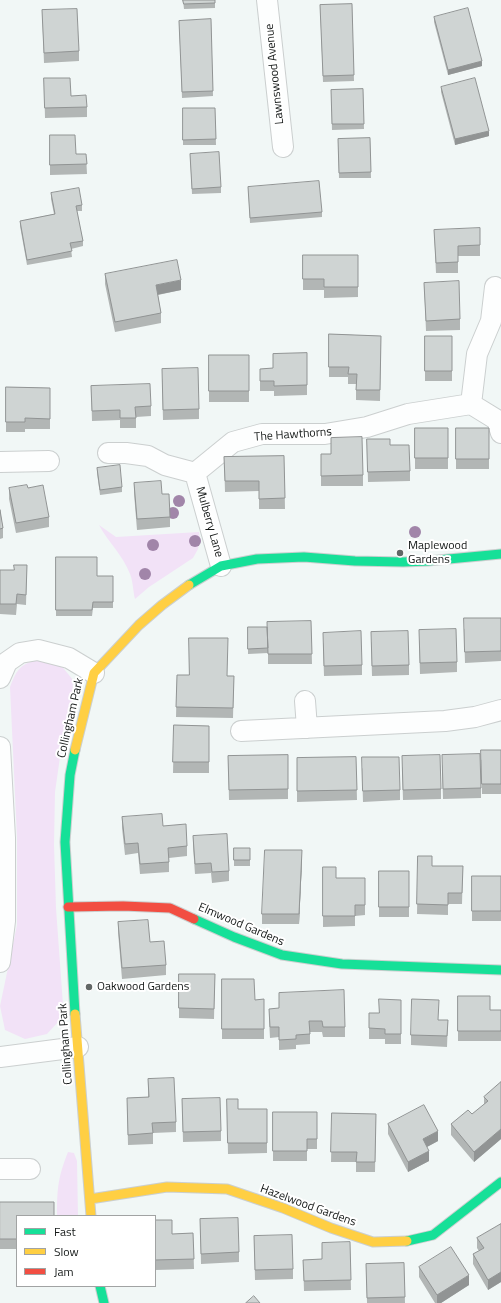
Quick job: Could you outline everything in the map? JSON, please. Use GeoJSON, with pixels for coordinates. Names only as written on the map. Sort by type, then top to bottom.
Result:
{"type":"FeatureCollection","features":[{"type":"Feature","properties":{"kind":"street","name":"Lawnswood Avenue"},"geometry":{"type":"LineString","coordinates":[[267,0],[283,147]]}},
{"type":"Feature","properties":{"kind":"street"},"geometry":{"type":"LineString","coordinates":[[495,287],[491,322],[477,354],[471,404],[498,420],[501,434]]}},
{"type":"Feature","properties":{"kind":"street","name":"The Hawthorns"},"geometry":{"type":"LineString","coordinates":[[195,474],[233,442],[262,434],[325,434],[367,427],[408,414],[471,404]]}},
{"type":"Feature","properties":{"kind":"street","name":"Mulberry Lane"},"geometry":{"type":"LineString","coordinates":[[108,453],[126,453],[148,456],[165,465],[195,474],[221,566]]}},
{"type":"Feature","properties":{"kind":"street"},"geometry":{"type":"LineString","coordinates":[[0,462],[49,460]]}},
{"type":"Feature","properties":{"kind":"street","name":"Collingham Park"},"geometry":{"type":"LineString","coordinates":[[91,1215],[68,907],[65,842],[70,782],[76,746],[94,673],[139,625],[162,605],[188,585],[221,566],[257,559],[304,557],[355,561],[403,562],[501,554]]}},
{"type":"Feature","properties":{"kind":"street"},"geometry":{"type":"LineString","coordinates":[[0,678],[7,662],[20,653],[38,650],[69,658],[94,673]]}},
{"type":"Feature","properties":{"kind":"street"},"geometry":{"type":"LineString","coordinates":[[305,701],[307,728]]}},
{"type":"Feature","properties":{"kind":"street"},"geometry":{"type":"LineString","coordinates":[[241,731],[445,721],[475,717],[501,710]]}},
{"type":"Feature","properties":{"kind":"street"},"geometry":{"type":"LineString","coordinates":[[0,747],[5,838],[5,921],[0,962]]}},
{"type":"Feature","properties":{"kind":"street","name":"Elmwood Gardens"},"geometry":{"type":"LineString","coordinates":[[68,907],[123,906],[170,908],[234,937],[282,955],[342,964],[501,970]]}},
{"type":"Feature","properties":{"kind":"street"},"geometry":{"type":"LineString","coordinates":[[0,1057],[78,1047]]}},
{"type":"Feature","properties":{"kind":"street"},"geometry":{"type":"LineString","coordinates":[[0,1169],[30,1169]]}},
{"type":"Feature","properties":{"kind":"street","name":"Hazelwood Gardens"},"geometry":{"type":"LineString","coordinates":[[90,1199],[167,1187],[227,1189],[283,1208],[331,1228],[373,1242],[407,1241],[433,1235],[501,1182]]}},
{"type":"Feature","properties":{"kind":"street"},"geometry":{"type":"LineString","coordinates":[[100,1287],[104,1303]]}},
{"type":"Feature","properties":{"kind":"shaded area"},"geometry":{"type":"Polygon","coordinates":[[[99,525],[116,537],[199,532],[200,540],[198,549],[193,558],[149,587],[135,599],[132,580],[127,567],[99,525]]]}},
{"type":"Feature","properties":{"kind":"shaded area"},"geometry":{"type":"Polygon","coordinates":[[[41,658],[60,664],[73,680],[72,701],[62,743],[55,792],[54,845],[56,908],[63,1005],[58,1022],[47,1034],[25,1039],[5,1030],[0,1006],[17,925],[17,838],[10,687],[15,675],[24,665],[41,658]]]}},
{"type":"Feature","properties":{"kind":"shaded area"},"geometry":{"type":"Polygon","coordinates":[[[68,1152],[74,1153],[77,1161],[78,1215],[57,1215],[57,1198],[62,1169],[68,1152]]]}},
{"type":"Feature","properties":{"kind":"building"},"geometry":{"type":"Polygon","coordinates":[[[183,0],[215,0],[215,3],[184,4],[183,0]]]}},
{"type":"Feature","properties":{"kind":"building"},"geometry":{"type":"Polygon","coordinates":[[[352,4],[354,75],[323,76],[320,5],[352,4]]]}},
{"type":"Feature","properties":{"kind":"building"},"geometry":{"type":"Polygon","coordinates":[[[468,8],[482,61],[448,70],[434,17],[468,8]]]}},
{"type":"Feature","properties":{"kind":"building"},"geometry":{"type":"Polygon","coordinates":[[[77,9],[79,51],[44,53],[42,10],[77,9]]]}},
{"type":"Feature","properties":{"kind":"building"},"geometry":{"type":"Polygon","coordinates":[[[211,19],[213,91],[182,92],[179,21],[211,19]]]}},
{"type":"Feature","properties":{"kind":"building"},"geometry":{"type":"Polygon","coordinates":[[[44,78],[70,78],[71,96],[86,95],[87,107],[45,108],[44,78]]]}},
{"type":"Feature","properties":{"kind":"building"},"geometry":{"type":"Polygon","coordinates":[[[475,78],[489,131],[455,139],[441,87],[475,78]]]}},
{"type":"Feature","properties":{"kind":"building"},"geometry":{"type":"Polygon","coordinates":[[[363,89],[364,124],[332,124],[331,90],[363,89]]]}},
{"type":"Feature","properties":{"kind":"building"},"geometry":{"type":"Polygon","coordinates":[[[183,108],[215,108],[216,139],[183,140],[183,108]]]}},
{"type":"Feature","properties":{"kind":"building"},"geometry":{"type":"Polygon","coordinates":[[[50,135],[75,135],[76,154],[86,154],[87,164],[50,165],[50,135]]]}},
{"type":"Feature","properties":{"kind":"building"},"geometry":{"type":"Polygon","coordinates":[[[370,138],[371,172],[339,173],[338,139],[370,138]]]}},
{"type":"Feature","properties":{"kind":"building"},"geometry":{"type":"Polygon","coordinates":[[[219,152],[221,187],[192,189],[190,154],[219,152]]]}},
{"type":"Feature","properties":{"kind":"building"},"geometry":{"type":"Polygon","coordinates":[[[319,181],[322,212],[250,218],[248,187],[319,181]]]}},
{"type":"Feature","properties":{"kind":"building"},"geometry":{"type":"Polygon","coordinates":[[[79,188],[82,205],[76,206],[83,241],[70,243],[72,251],[27,260],[20,221],[55,214],[51,193],[79,188]]]}},
{"type":"Feature","properties":{"kind":"building"},"geometry":{"type":"Polygon","coordinates":[[[480,228],[480,245],[458,246],[458,262],[436,263],[434,230],[480,228]]]}},
{"type":"Feature","properties":{"kind":"building"},"geometry":{"type":"Polygon","coordinates":[[[303,255],[358,255],[358,287],[324,287],[324,279],[303,279],[303,255]]]}},
{"type":"Feature","properties":{"kind":"building"},"geometry":{"type":"Polygon","coordinates":[[[177,260],[181,280],[156,285],[161,313],[115,322],[105,274],[177,260]]]}},
{"type":"Feature","properties":{"kind":"building"},"geometry":{"type":"Polygon","coordinates":[[[459,281],[460,319],[426,321],[424,283],[459,281]]]}},
{"type":"Feature","properties":{"kind":"building"},"geometry":{"type":"Polygon","coordinates":[[[329,334],[381,336],[380,390],[356,390],[357,374],[348,374],[349,367],[329,367],[329,334]]]}},
{"type":"Feature","properties":{"kind":"building"},"geometry":{"type":"Polygon","coordinates":[[[425,336],[452,336],[452,371],[425,371],[425,336]]]}},
{"type":"Feature","properties":{"kind":"building"},"geometry":{"type":"Polygon","coordinates":[[[307,353],[307,385],[274,386],[274,381],[260,381],[260,369],[273,368],[273,354],[307,353]]]}},
{"type":"Feature","properties":{"kind":"building"},"geometry":{"type":"Polygon","coordinates":[[[209,355],[249,355],[249,391],[209,391],[209,355]]]}},
{"type":"Feature","properties":{"kind":"building"},"geometry":{"type":"Polygon","coordinates":[[[198,368],[199,409],[163,410],[162,369],[198,368]]]}},
{"type":"Feature","properties":{"kind":"building"},"geometry":{"type":"Polygon","coordinates":[[[150,384],[151,406],[135,407],[136,418],[120,418],[120,410],[92,411],[91,386],[150,384]]]}},
{"type":"Feature","properties":{"kind":"building"},"geometry":{"type":"Polygon","coordinates":[[[6,387],[50,388],[50,419],[25,418],[25,422],[6,422],[6,387]]]}},
{"type":"Feature","properties":{"kind":"building"},"geometry":{"type":"Polygon","coordinates":[[[415,428],[448,428],[448,458],[415,458],[415,428]]]}},
{"type":"Feature","properties":{"kind":"building"},"geometry":{"type":"Polygon","coordinates":[[[456,428],[489,428],[489,459],[456,459],[456,428]]]}},
{"type":"Feature","properties":{"kind":"building"},"geometry":{"type":"Polygon","coordinates":[[[362,437],[363,475],[321,476],[321,454],[331,454],[331,438],[362,437]]]}},
{"type":"Feature","properties":{"kind":"building"},"geometry":{"type":"Polygon","coordinates":[[[367,439],[390,439],[390,445],[409,445],[410,471],[368,472],[367,439]]]}},
{"type":"Feature","properties":{"kind":"building"},"geometry":{"type":"Polygon","coordinates":[[[284,456],[285,498],[259,499],[259,481],[225,481],[224,457],[284,456]]]}},
{"type":"Feature","properties":{"kind":"building"},"geometry":{"type":"Polygon","coordinates":[[[120,465],[122,487],[100,490],[97,468],[120,465]]]}},
{"type":"Feature","properties":{"kind":"building"},"geometry":{"type":"Polygon","coordinates":[[[161,481],[162,494],[169,494],[170,517],[137,519],[134,483],[161,481]]]}},
{"type":"Feature","properties":{"kind":"building"},"geometry":{"type":"Polygon","coordinates":[[[27,485],[28,488],[43,485],[49,517],[16,523],[9,488],[27,485]]]}},
{"type":"Feature","properties":{"kind":"building"},"geometry":{"type":"Polygon","coordinates":[[[0,510],[3,528],[0,529],[0,510]]]}},
{"type":"Feature","properties":{"kind":"building"},"geometry":{"type":"Polygon","coordinates":[[[56,557],[97,557],[97,576],[113,576],[113,602],[93,602],[92,610],[56,610],[56,557]]]}},
{"type":"Feature","properties":{"kind":"building"},"geometry":{"type":"Polygon","coordinates":[[[14,565],[27,565],[26,595],[17,594],[16,604],[0,604],[0,570],[14,570],[14,565]]]}},
{"type":"Feature","properties":{"kind":"building"},"geometry":{"type":"Polygon","coordinates":[[[464,618],[501,618],[501,651],[465,652],[464,618]]]}},
{"type":"Feature","properties":{"kind":"building"},"geometry":{"type":"Polygon","coordinates":[[[311,621],[312,654],[268,654],[267,622],[311,621]]]}},
{"type":"Feature","properties":{"kind":"building"},"geometry":{"type":"Polygon","coordinates":[[[248,627],[267,627],[268,648],[248,649],[248,627]]]}},
{"type":"Feature","properties":{"kind":"building"},"geometry":{"type":"Polygon","coordinates":[[[456,629],[457,662],[420,663],[419,630],[456,629]]]}},
{"type":"Feature","properties":{"kind":"building"},"geometry":{"type":"Polygon","coordinates":[[[361,631],[362,665],[324,666],[323,633],[361,631]]]}},
{"type":"Feature","properties":{"kind":"building"},"geometry":{"type":"Polygon","coordinates":[[[408,631],[409,665],[372,666],[371,632],[408,631]]]}},
{"type":"Feature","properties":{"kind":"building"},"geometry":{"type":"Polygon","coordinates":[[[189,638],[228,638],[227,676],[234,676],[233,708],[176,707],[177,675],[189,675],[189,638]]]}},
{"type":"Feature","properties":{"kind":"building"},"geometry":{"type":"Polygon","coordinates":[[[174,725],[209,726],[209,762],[173,762],[174,725]]]}},
{"type":"Feature","properties":{"kind":"building"},"geometry":{"type":"Polygon","coordinates":[[[481,750],[501,750],[501,784],[482,784],[481,750]]]}},
{"type":"Feature","properties":{"kind":"building"},"geometry":{"type":"Polygon","coordinates":[[[480,754],[481,788],[443,789],[442,755],[480,754]]]}},
{"type":"Feature","properties":{"kind":"building"},"geometry":{"type":"Polygon","coordinates":[[[288,755],[288,789],[229,790],[228,756],[288,755]]]}},
{"type":"Feature","properties":{"kind":"building"},"geometry":{"type":"Polygon","coordinates":[[[440,755],[441,789],[403,790],[402,756],[440,755]]]}},
{"type":"Feature","properties":{"kind":"building"},"geometry":{"type":"Polygon","coordinates":[[[356,757],[357,790],[297,791],[297,758],[356,757]]]}},
{"type":"Feature","properties":{"kind":"building"},"geometry":{"type":"Polygon","coordinates":[[[362,757],[399,757],[400,790],[363,791],[362,757]]]}},
{"type":"Feature","properties":{"kind":"building"},"geometry":{"type":"Polygon","coordinates":[[[162,814],[163,826],[186,824],[187,846],[168,848],[169,862],[140,864],[138,843],[125,844],[122,817],[162,814]]]}},
{"type":"Feature","properties":{"kind":"building"},"geometry":{"type":"Polygon","coordinates":[[[227,834],[229,871],[212,872],[211,863],[195,864],[193,836],[227,834]]]}},
{"type":"Feature","properties":{"kind":"building"},"geometry":{"type":"Polygon","coordinates":[[[234,848],[250,848],[250,860],[234,860],[234,848]]]}},
{"type":"Feature","properties":{"kind":"building"},"geometry":{"type":"Polygon","coordinates":[[[265,850],[302,850],[299,914],[262,914],[265,850]]]}},
{"type":"Feature","properties":{"kind":"building"},"geometry":{"type":"Polygon","coordinates":[[[418,856],[432,856],[432,866],[463,866],[462,893],[448,893],[448,905],[417,904],[418,856]]]}},
{"type":"Feature","properties":{"kind":"building"},"geometry":{"type":"Polygon","coordinates":[[[323,867],[336,867],[336,878],[365,878],[365,905],[355,905],[355,916],[323,916],[323,867]]]}},
{"type":"Feature","properties":{"kind":"building"},"geometry":{"type":"Polygon","coordinates":[[[379,871],[409,871],[409,907],[379,907],[379,871]]]}},
{"type":"Feature","properties":{"kind":"building"},"geometry":{"type":"Polygon","coordinates":[[[472,876],[501,876],[501,911],[472,911],[472,876]]]}},
{"type":"Feature","properties":{"kind":"building"},"geometry":{"type":"Polygon","coordinates":[[[148,920],[150,942],[164,941],[166,965],[122,968],[118,922],[148,920]]]}},
{"type":"Feature","properties":{"kind":"building"},"geometry":{"type":"Polygon","coordinates":[[[179,974],[215,974],[214,1009],[179,1008],[179,974]]]}},
{"type":"Feature","properties":{"kind":"building"},"geometry":{"type":"Polygon","coordinates":[[[222,979],[254,979],[255,1000],[264,999],[264,1029],[222,1029],[222,979]]]}},
{"type":"Feature","properties":{"kind":"building"},"geometry":{"type":"Polygon","coordinates":[[[344,990],[345,1027],[323,1027],[322,1021],[309,1021],[310,1034],[296,1035],[296,1039],[279,1040],[279,1027],[270,1027],[269,1009],[279,1008],[279,993],[344,990]]]}},
{"type":"Feature","properties":{"kind":"building"},"geometry":{"type":"Polygon","coordinates":[[[458,996],[490,996],[490,1010],[501,1010],[501,1031],[458,1031],[458,996]]]}},
{"type":"Feature","properties":{"kind":"building"},"geometry":{"type":"Polygon","coordinates":[[[379,999],[401,1000],[401,1034],[385,1034],[385,1029],[369,1028],[369,1013],[379,1013],[379,999]]]}},
{"type":"Feature","properties":{"kind":"building"},"geometry":{"type":"Polygon","coordinates":[[[412,999],[439,1000],[438,1020],[448,1020],[447,1036],[411,1035],[412,999]]]}},
{"type":"Feature","properties":{"kind":"building"},"geometry":{"type":"Polygon","coordinates":[[[174,1078],[176,1122],[152,1123],[153,1133],[128,1135],[127,1098],[149,1097],[148,1079],[174,1078]]]}},
{"type":"Feature","properties":{"kind":"building"},"geometry":{"type":"Polygon","coordinates":[[[501,1082],[501,1129],[474,1152],[451,1124],[468,1110],[472,1114],[488,1101],[484,1097],[501,1082]]]}},
{"type":"Feature","properties":{"kind":"building"},"geometry":{"type":"Polygon","coordinates":[[[220,1098],[221,1131],[183,1132],[182,1099],[220,1098]]]}},
{"type":"Feature","properties":{"kind":"building"},"geometry":{"type":"Polygon","coordinates":[[[227,1099],[238,1099],[238,1109],[267,1109],[267,1143],[228,1143],[227,1099]]]}},
{"type":"Feature","properties":{"kind":"building"},"geometry":{"type":"Polygon","coordinates":[[[424,1105],[438,1131],[423,1139],[429,1151],[408,1162],[388,1124],[424,1105]]]}},
{"type":"Feature","properties":{"kind":"building"},"geometry":{"type":"Polygon","coordinates":[[[273,1112],[317,1112],[317,1139],[307,1139],[307,1151],[273,1151],[273,1112]]]}},
{"type":"Feature","properties":{"kind":"building"},"geometry":{"type":"Polygon","coordinates":[[[332,1113],[376,1114],[375,1162],[356,1162],[357,1152],[331,1152],[332,1113]]]}},
{"type":"Feature","properties":{"kind":"building"},"geometry":{"type":"Polygon","coordinates":[[[0,1202],[54,1202],[54,1215],[16,1215],[16,1239],[0,1239],[0,1202]]]}},
{"type":"Feature","properties":{"kind":"building"},"geometry":{"type":"Polygon","coordinates":[[[238,1218],[239,1252],[201,1254],[200,1219],[238,1218]]]}},
{"type":"Feature","properties":{"kind":"building"},"geometry":{"type":"Polygon","coordinates":[[[156,1220],[172,1220],[172,1234],[193,1233],[194,1259],[156,1260],[156,1220]]]}},
{"type":"Feature","properties":{"kind":"building"},"geometry":{"type":"Polygon","coordinates":[[[501,1224],[501,1272],[488,1280],[473,1254],[484,1248],[477,1238],[501,1224]]]}},
{"type":"Feature","properties":{"kind":"building"},"geometry":{"type":"Polygon","coordinates":[[[292,1235],[293,1269],[255,1270],[254,1236],[292,1235]]]}},
{"type":"Feature","properties":{"kind":"building"},"geometry":{"type":"Polygon","coordinates":[[[350,1242],[351,1280],[304,1281],[303,1260],[322,1259],[322,1243],[350,1242]]]}},
{"type":"Feature","properties":{"kind":"building"},"geometry":{"type":"Polygon","coordinates":[[[451,1247],[469,1275],[437,1295],[419,1267],[451,1247]]]}},
{"type":"Feature","properties":{"kind":"building"},"geometry":{"type":"Polygon","coordinates":[[[404,1263],[405,1297],[367,1298],[366,1264],[404,1263]]]}},
{"type":"Feature","properties":{"kind":"building"},"geometry":{"type":"Polygon","coordinates":[[[254,1296],[260,1303],[246,1303],[254,1296]]]}},
{"type":"Feature","properties":{"kind":"traffic: fast"},"geometry":{"type":"LineString","coordinates":[[189,585],[221,566],[257,559],[304,557],[355,561],[403,562],[501,554]]}},
{"type":"Feature","properties":{"kind":"traffic: fast"},"geometry":{"type":"LineString","coordinates":[[75,750],[70,775],[65,842],[75,1014]]}},
{"type":"Feature","properties":{"kind":"traffic: fast"},"geometry":{"type":"LineString","coordinates":[[194,919],[234,937],[282,955],[342,964],[501,970]]}},
{"type":"Feature","properties":{"kind":"traffic: fast"},"geometry":{"type":"LineString","coordinates":[[407,1241],[433,1235],[501,1182]]}},
{"type":"Feature","properties":{"kind":"traffic: fast"},"geometry":{"type":"LineString","coordinates":[[100,1287],[104,1303]]}},
{"type":"Feature","properties":{"kind":"traffic: slow"},"geometry":{"type":"LineString","coordinates":[[75,750],[94,673],[139,625],[162,605],[189,585]]}},
{"type":"Feature","properties":{"kind":"traffic: slow"},"geometry":{"type":"LineString","coordinates":[[75,1014],[91,1215]]}},
{"type":"Feature","properties":{"kind":"traffic: slow"},"geometry":{"type":"LineString","coordinates":[[90,1199],[167,1187],[227,1189],[283,1208],[331,1228],[373,1242],[407,1241]]}},
{"type":"Feature","properties":{"kind":"traffic: jam"},"geometry":{"type":"LineString","coordinates":[[68,907],[123,906],[170,908],[194,919]]}},
{"type":"Feature","properties":{"kind":"place","name":"Maplewood Gardens"},"geometry":{"type":"Point","coordinates":[400,553]}},
{"type":"Feature","properties":{"kind":"place","name":"Oakwood Gardens"},"geometry":{"type":"Point","coordinates":[89,987]}}]}
